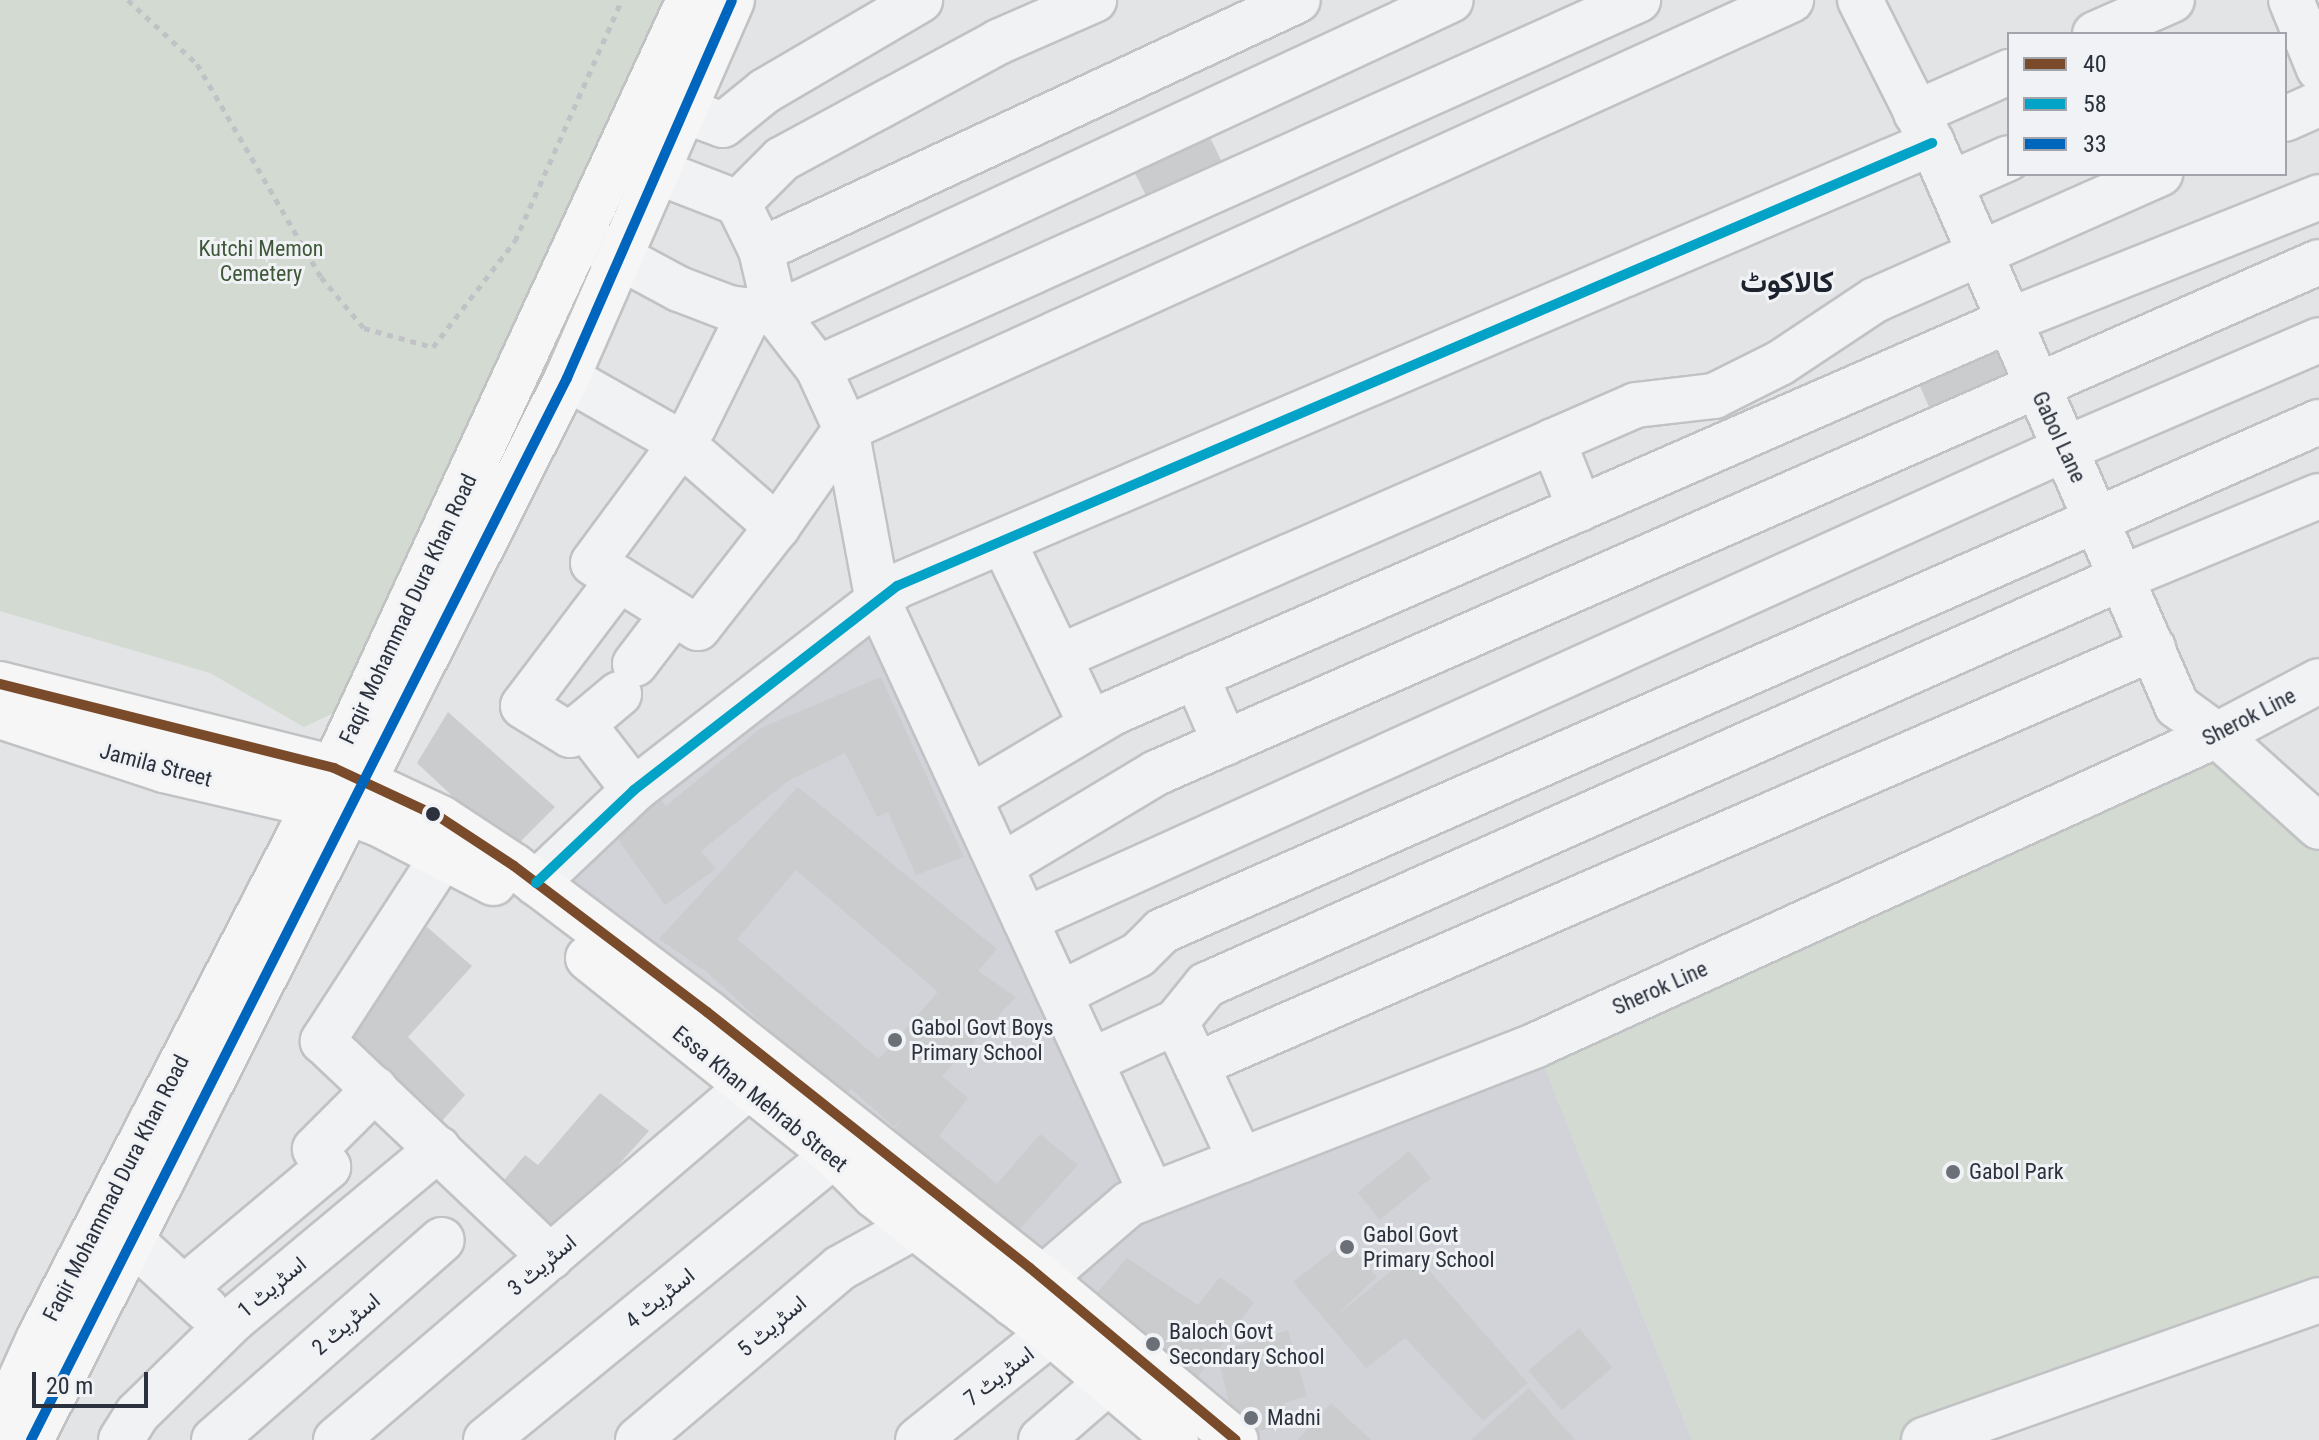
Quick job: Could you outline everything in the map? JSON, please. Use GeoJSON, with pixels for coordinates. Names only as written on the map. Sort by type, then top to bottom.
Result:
{"type":"FeatureCollection","features":[{"type":"Feature","properties":{"kind":"main road","name":"Faqir Mohammad Dura Khan Road"},"geometry":{"type":"LineString","coordinates":[[31,1440],[132,1241],[341,792],[466,483],[689,0]]}},
{"type":"Feature","properties":{"kind":"main road","name":"Faqir Mohammad Dura Khan Road"},"geometry":{"type":"LineString","coordinates":[[0,1424],[39,1338],[506,499],[567,378],[732,0]]}},
{"type":"Feature","properties":{"kind":"main road"},"geometry":{"type":"LineString","coordinates":[[466,483],[506,499]]}},
{"type":"Feature","properties":{"kind":"main road","name":"Jamila Street"},"geometry":{"type":"LineString","coordinates":[[0,684],[341,792]]}},
{"type":"Feature","properties":{"kind":"main road","name":"Jamila Street"},"geometry":{"type":"LineString","coordinates":[[0,716],[164,770],[341,792]]}},
{"type":"Feature","properties":{"kind":"main road","name":"Essa Khan Mehrab Street"},"geometry":{"type":"LineString","coordinates":[[341,792],[443,856],[505,890],[697,1025],[747,1088],[834,1155],[875,1196],[916,1226],[982,1283],[1028,1291]]}},
{"type":"Feature","properties":{"kind":"main road","name":"Essa Khan Mehrab Street"},"geometry":{"type":"LineString","coordinates":[[341,792],[441,818],[536,883],[697,1025],[1066,1322],[1236,1440]]}},
{"type":"Feature","properties":{"kind":"main road","name":"Essa Khan Mehrab Street"},"geometry":{"type":"LineString","coordinates":[[1066,1322],[1109,1381],[1176,1440]]}},
{"type":"Feature","properties":{"kind":"street"},"geometry":{"type":"LineString","coordinates":[[685,111],[723,125],[765,91],[920,0]]}},
{"type":"Feature","properties":{"kind":"street"},"geometry":{"type":"LineString","coordinates":[[738,203],[782,159],[998,42],[1094,0]]}},
{"type":"Feature","properties":{"kind":"street"},"geometry":{"type":"LineString","coordinates":[[761,250],[1298,0]]}},
{"type":"Feature","properties":{"kind":"street"},"geometry":{"type":"LineString","coordinates":[[580,236],[679,289],[729,308],[764,312],[1451,0]]}},
{"type":"Feature","properties":{"kind":"street"},"geometry":{"type":"LineString","coordinates":[[818,368],[1638,0]]}},
{"type":"Feature","properties":{"kind":"street"},"geometry":{"type":"LineString","coordinates":[[658,172],[738,203],[761,250],[764,312],[694,426],[593,563],[698,628],[777,527],[846,429],[1791,0]]}},
{"type":"Feature","properties":{"kind":"street","name":"Gabol Lane"},"geometry":{"type":"LineString","coordinates":[[1860,0],[1950,184],[2034,384],[2177,706],[2217,735],[2319,827]]}},
{"type":"Feature","properties":{"kind":"street"},"geometry":{"type":"LineString","coordinates":[[2100,32],[2172,0]]}},
{"type":"Feature","properties":{"kind":"street"},"geometry":{"type":"LineString","coordinates":[[536,883],[634,790],[897,586],[1924,128],[2007,73]]}},
{"type":"Feature","properties":{"kind":"street"},"geometry":{"type":"LineString","coordinates":[[2287,118],[2319,104]]}},
{"type":"Feature","properties":{"kind":"street"},"geometry":{"type":"LineString","coordinates":[[1950,184],[2007,159]]}},
{"type":"Feature","properties":{"kind":"street"},"geometry":{"type":"LineString","coordinates":[[1059,657],[1636,405],[1714,396],[1780,363],[1875,300],[2155,176]]}},
{"type":"Feature","properties":{"kind":"street"},"geometry":{"type":"LineString","coordinates":[[969,798],[1091,725],[1196,676],[2008,321],[2319,197]]}},
{"type":"Feature","properties":{"kind":"street"},"geometry":{"type":"LineString","coordinates":[[1001,866],[1156,773],[2034,384],[2319,262]]}},
{"type":"Feature","properties":{"kind":"street"},"geometry":{"type":"LineString","coordinates":[[764,312],[818,368],[846,429],[878,601],[1152,1195]]}},
{"type":"Feature","properties":{"kind":"street"},"geometry":{"type":"LineString","coordinates":[[1025,920],[2065,449],[2319,340]]}},
{"type":"Feature","properties":{"kind":"street"},"geometry":{"type":"LineString","coordinates":[[567,378],[681,443],[777,527]]}},
{"type":"Feature","properties":{"kind":"street"},"geometry":{"type":"LineString","coordinates":[[1060,994],[1138,955],[1162,931],[2095,517],[2319,422]]}},
{"type":"Feature","properties":{"kind":"street"},"geometry":{"type":"LineString","coordinates":[[1553,441],[1587,506],[1624,566]]}},
{"type":"Feature","properties":{"kind":"street"},"geometry":{"type":"LineString","coordinates":[[1091,1061],[1176,1022],[1206,985],[2121,578],[2319,496]]}},
{"type":"Feature","properties":{"kind":"street"},"geometry":{"type":"LineString","coordinates":[[1003,541],[1091,725]]}},
{"type":"Feature","properties":{"kind":"street"},"geometry":{"type":"LineString","coordinates":[[619,579],[523,706],[570,735],[627,679],[674,613]]}},
{"type":"Feature","properties":{"kind":"street"},"geometry":{"type":"LineString","coordinates":[[1196,1065],[2153,648]]}},
{"type":"Feature","properties":{"kind":"street"},"geometry":{"type":"LineString","coordinates":[[1196,676],[1225,743]]}},
{"type":"Feature","properties":{"kind":"street","name":"Sherok Line"},"geometry":{"type":"LineString","coordinates":[[1028,1291],[1129,1204],[1524,1050],[2217,735],[2319,681]]}},
{"type":"Feature","properties":{"kind":"street"},"geometry":{"type":"LineString","coordinates":[[583,724],[634,790]]}},
{"type":"Feature","properties":{"kind":"street"},"geometry":{"type":"LineString","coordinates":[[443,856],[323,1041],[551,1257]]}},
{"type":"Feature","properties":{"kind":"street"},"geometry":{"type":"LineString","coordinates":[[1176,1022],[1241,1161]]}},
{"type":"Feature","properties":{"kind":"street","name":"اسٹریٹ 3"},"geometry":{"type":"LineString","coordinates":[[336,1440],[747,1088]]}},
{"type":"Feature","properties":{"kind":"street"},"geometry":{"type":"LineString","coordinates":[[185,1287],[328,1167],[315,1149],[375,1089]]}},
{"type":"Feature","properties":{"kind":"street","name":"اسٹریٹ 1"},"geometry":{"type":"LineString","coordinates":[[121,1440],[137,1414],[224,1329],[438,1149]]}},
{"type":"Feature","properties":{"kind":"street","name":"اسٹریٹ 4"},"geometry":{"type":"LineString","coordinates":[[486,1440],[834,1155]]}},
{"type":"Feature","properties":{"kind":"street","name":"اسٹریٹ 5"},"geometry":{"type":"LineString","coordinates":[[638,1440],[840,1268],[916,1226]]}},
{"type":"Feature","properties":{"kind":"street","name":"اسٹریٹ 2"},"geometry":{"type":"LineString","coordinates":[[214,1440],[442,1240]]}},
{"type":"Feature","properties":{"kind":"street"},"geometry":{"type":"LineString","coordinates":[[132,1241],[185,1287],[224,1329]]}},
{"type":"Feature","properties":{"kind":"street"},"geometry":{"type":"LineString","coordinates":[[1924,1440],[2319,1300]]}},
{"type":"Feature","properties":{"kind":"street","name":"اسٹریٹ 7"},"geometry":{"type":"LineString","coordinates":[[918,1440],[1066,1322]]}},
{"type":"Feature","properties":{"kind":"street"},"geometry":{"type":"LineString","coordinates":[[1041,1440],[1109,1381]]}},
{"type":"Feature","properties":{"kind":"path"},"geometry":{"type":"LineString","coordinates":[[128,0],[197,64],[321,277],[364,328],[433,347],[515,241],[622,0]]}},
{"type":"Feature","properties":{"kind":"shaded area"},"geometry":{"type":"Polygon","coordinates":[[[878,601],[1152,1195],[1536,1045],[1692,1440],[1199,1440],[1029,1290],[511,885],[878,601]]]}},
{"type":"Feature","properties":{"kind":"green space","name":"Kutchi Memon Cemetery"},"geometry":{"type":"Polygon","coordinates":[[[0,0],[667,0],[338,711],[304,727],[210,673],[0,611],[0,0]]]}},
{"type":"Feature","properties":{"kind":"green space","name":"Gabol Park"},"geometry":{"type":"Polygon","coordinates":[[[2217,735],[2319,833],[2319,1300],[1924,1440],[1692,1440],[1536,1045],[2217,735]]]}},
{"type":"Feature","properties":{"kind":"building"},"geometry":{"type":"Polygon","coordinates":[[[1200,117],[1232,182],[1157,218],[1125,153],[1200,117]]]}},
{"type":"Feature","properties":{"kind":"building"},"geometry":{"type":"Polygon","coordinates":[[[2008,322],[2034,384],[1937,425],[1910,363],[2008,322]]]}},
{"type":"Feature","properties":{"kind":"building"},"geometry":{"type":"Polygon","coordinates":[[[881,677],[964,857],[916,875],[888,812],[877,817],[845,753],[788,781],[701,851],[716,869],[665,905],[611,830],[657,794],[666,806],[761,728],[881,677]]]}},
{"type":"Feature","properties":{"kind":"building"},"geometry":{"type":"Polygon","coordinates":[[[448,712],[555,807],[511,851],[417,763],[448,712]]]}},
{"type":"Feature","properties":{"kind":"building"},"geometry":{"type":"Polygon","coordinates":[[[798,787],[997,949],[978,971],[1016,997],[942,1076],[968,1098],[939,1136],[997,1184],[1040,1134],[1078,1165],[1016,1233],[887,1137],[909,1111],[894,1127],[851,1089],[843,1098],[708,973],[659,939],[798,787]],[[796,870],[737,939],[879,1059],[938,992],[796,870]]]}},
{"type":"Feature","properties":{"kind":"building"},"geometry":{"type":"Polygon","coordinates":[[[427,927],[472,966],[408,1037],[465,1095],[426,1139],[323,1041],[427,927]]]}},
{"type":"Feature","properties":{"kind":"building"},"geometry":{"type":"Polygon","coordinates":[[[600,1093],[649,1131],[549,1242],[494,1192],[525,1155],[538,1165],[600,1093]]]}},
{"type":"Feature","properties":{"kind":"building"},"geometry":{"type":"Polygon","coordinates":[[[1409,1151],[1431,1178],[1380,1220],[1358,1193],[1409,1151]]]}},
{"type":"Feature","properties":{"kind":"building"},"geometry":{"type":"Polygon","coordinates":[[[1346,1240],[1377,1277],[1332,1319],[1414,1253],[1528,1383],[1483,1421],[1405,1338],[1366,1368],[1293,1282],[1346,1240]]]}},
{"type":"Feature","properties":{"kind":"building"},"geometry":{"type":"Polygon","coordinates":[[[1127,1258],[1198,1305],[1220,1277],[1254,1302],[1190,1387],[1084,1308],[1127,1258]]]}},
{"type":"Feature","properties":{"kind":"building"},"geometry":{"type":"Polygon","coordinates":[[[1579,1328],[1612,1368],[1562,1410],[1528,1370],[1579,1328]]]}},
{"type":"Feature","properties":{"kind":"building"},"geometry":{"type":"Polygon","coordinates":[[[1288,1330],[1307,1396],[1284,1403],[1289,1423],[1237,1437],[1217,1352],[1288,1330]]]}},
{"type":"Feature","properties":{"kind":"building"},"geometry":{"type":"Polygon","coordinates":[[[1529,1388],[1575,1440],[1471,1440],[1529,1388]]]}},
{"type":"Feature","properties":{"kind":"building"},"geometry":{"type":"Polygon","coordinates":[[[1331,1403],[1371,1440],[1298,1440],[1331,1403]]]}},
{"type":"Feature","properties":{"kind":"transit line","name":"33"},"geometry":{"type":"LineString","coordinates":[[31,1440],[567,378],[732,0]]}},
{"type":"Feature","properties":{"kind":"transit line","name":"58"},"geometry":{"type":"LineString","coordinates":[[536,883],[634,790],[897,586],[1932,143]]}},
{"type":"Feature","properties":{"kind":"transit line","name":"40"},"geometry":{"type":"LineString","coordinates":[[0,684],[334,768],[441,818],[514,866],[707,1012],[1030,1268],[1236,1440]]}},
{"type":"Feature","properties":{"kind":"place","name":"Gabol Govt Boys Primary School"},"geometry":{"type":"Point","coordinates":[895,1040]}},
{"type":"Feature","properties":{"kind":"place","name":"Gabol Park"},"geometry":{"type":"Point","coordinates":[1953,1172]}},
{"type":"Feature","properties":{"kind":"place","name":"Gabol Govt Primary School"},"geometry":{"type":"Point","coordinates":[1347,1247]}},
{"type":"Feature","properties":{"kind":"place","name":"Baloch Govt Secondary School"},"geometry":{"type":"Point","coordinates":[1153,1344]}},
{"type":"Feature","properties":{"kind":"place","name":"Madni"},"geometry":{"type":"Point","coordinates":[1251,1418]}},
{"type":"Feature","properties":{"kind":"district","name":"کالاکوٹ"},"geometry":{"type":"Point","coordinates":[1787,282]}}]}
